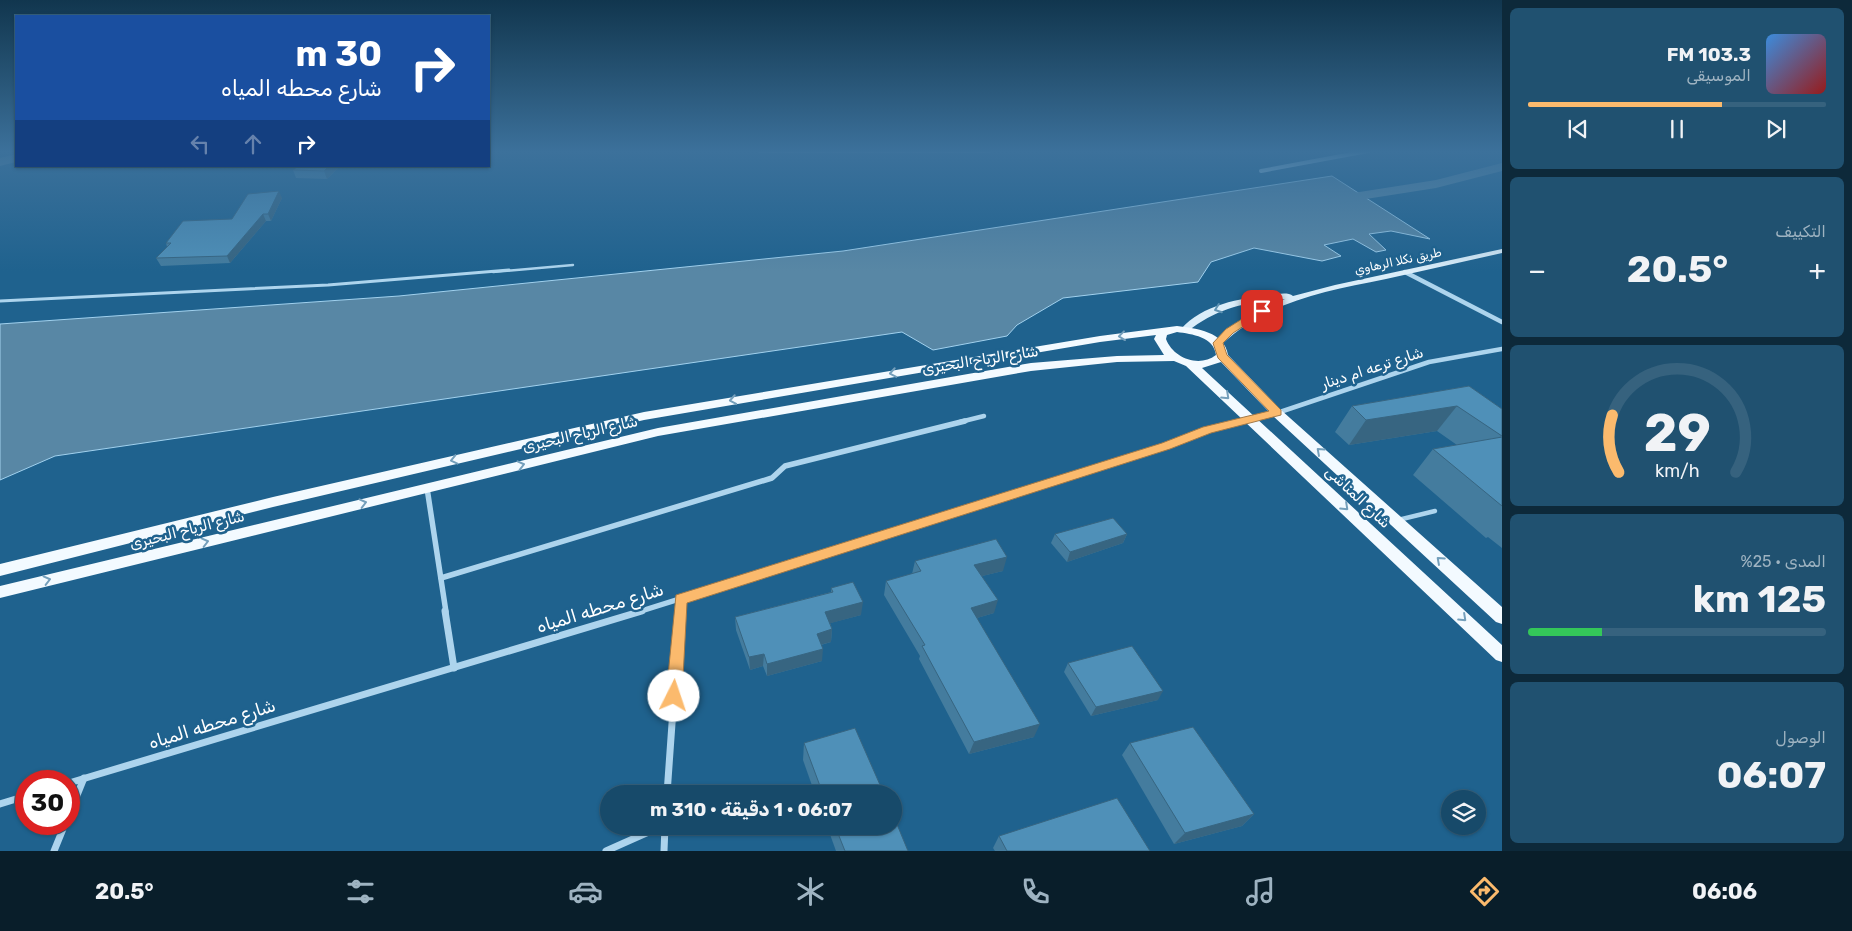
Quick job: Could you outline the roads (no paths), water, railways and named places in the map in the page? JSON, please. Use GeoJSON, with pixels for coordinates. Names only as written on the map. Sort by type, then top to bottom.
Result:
{"type":"FeatureCollection","features":[{"type":"Feature","properties":{"kind":"main road","name":"طريق نكلا الرهاوي"},"geometry":{"type":"LineString","coordinates":[[1185,329],[1194,321],[1223,307],[1259,299],[1300,296],[1502,251]]}},
{"type":"Feature","properties":{"kind":"main road","name":"طريق نكلا الرهاوي"},"geometry":{"type":"LineString","coordinates":[[1220,349],[1229,331],[1245,320],[1300,296]]}},
{"type":"Feature","properties":{"kind":"main road","name":"شارع الرياح البحيرى"},"geometry":{"type":"LineString","coordinates":[[0,570],[292,498],[644,416],[1100,339],[1185,329]]}},
{"type":"Feature","properties":{"kind":"main road","name":"شارع المناشى"},"geometry":{"type":"LineString","coordinates":[[1185,329],[1203,334],[1220,349],[1277,412],[1502,617]]}},
{"type":"Feature","properties":{"kind":"main road","name":"شارع المناشى"},"geometry":{"type":"LineString","coordinates":[[1171,330],[1163,333],[1160,339],[1161,345],[1184,360],[1252,419],[1502,655]]}},
{"type":"Feature","properties":{"kind":"main road"},"geometry":{"type":"LineString","coordinates":[[1100,339],[1117,358]]}},
{"type":"Feature","properties":{"kind":"main road","name":"شارع الرياح البحيرى"},"geometry":{"type":"LineString","coordinates":[[0,592],[658,432],[1031,368],[1117,358],[1184,360],[1211,363],[1220,349]]}},
{"type":"Feature","properties":{"kind":"street"},"geometry":{"type":"LineString","coordinates":[[1405,272],[1502,322]]}},
{"type":"Feature","properties":{"kind":"street","name":"شارع ترعه ام دينار"},"geometry":{"type":"LineString","coordinates":[[1252,419],[1429,362],[1502,349]]}},
{"type":"Feature","properties":{"kind":"street"},"geometry":{"type":"LineString","coordinates":[[441,578],[772,478],[785,466],[984,416]]}},
{"type":"Feature","properties":{"kind":"street","name":"شارع محطه المياه"},"geometry":{"type":"LineString","coordinates":[[80,779],[681,599],[1166,446],[1207,430],[1252,419]]}},
{"type":"Feature","properties":{"kind":"street"},"geometry":{"type":"LineString","coordinates":[[427,488],[454,668]]}},
{"type":"Feature","properties":{"kind":"street"},"geometry":{"type":"LineString","coordinates":[[669,785],[681,599]]}},
{"type":"Feature","properties":{"kind":"street"},"geometry":{"type":"LineString","coordinates":[[80,788],[84,778]]}},
{"type":"Feature","properties":{"kind":"street"},"geometry":{"type":"LineString","coordinates":[[0,804],[15,799]]}},
{"type":"Feature","properties":{"kind":"street"},"geometry":{"type":"LineString","coordinates":[[54,851],[61,835]]}},
{"type":"Feature","properties":{"kind":"street"},"geometry":{"type":"LineString","coordinates":[[606,851],[643,835]]}},
{"type":"Feature","properties":{"kind":"street"},"geometry":{"type":"LineString","coordinates":[[664,835],[664,851]]}},
{"type":"Feature","properties":{"kind":"lane"},"geometry":{"type":"LineString","coordinates":[[0,301],[328,285],[573,265]]}},
{"type":"Feature","properties":{"kind":"lane"},"geometry":{"type":"LineString","coordinates":[[1396,520],[1435,512]]}},
{"type":"Feature","properties":{"kind":"water"},"geometry":{"type":"Polygon","coordinates":[[[1236,191],[1355,191],[1430,239],[1391,231],[1369,234],[1386,250],[1376,252],[1353,239],[1324,245],[1341,256],[1322,261],[1254,248],[1211,262],[1198,282],[1063,298],[1017,325],[1007,336],[933,350],[902,332],[55,456],[0,480],[0,324],[399,296],[843,251],[1236,191]]]}},
{"type":"Feature","properties":{"kind":"waterway"},"geometry":{"type":"LineString","coordinates":[[1334,200],[1393,191]]}}]}
